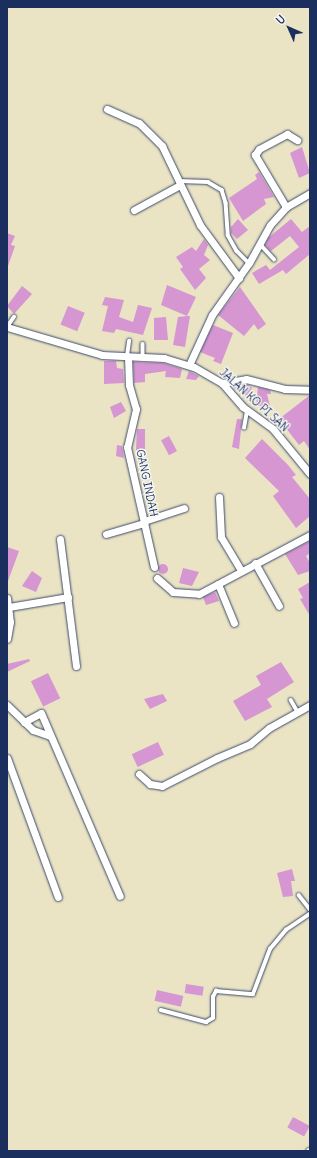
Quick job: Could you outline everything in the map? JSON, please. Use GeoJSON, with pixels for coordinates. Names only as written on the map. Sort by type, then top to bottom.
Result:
{"type":"FeatureCollection","features":[{"type":"Feature","properties":{"kind":"street"},"geometry":{"type":"LineString","coordinates":[[107,109],[133,119],[148,130],[166,152],[200,225],[239,278]]}},
{"type":"Feature","properties":{"kind":"street"},"geometry":{"type":"LineString","coordinates":[[286,207],[255,155],[258,149],[287,134],[296,140]]}},
{"type":"Feature","properties":{"kind":"street"},"geometry":{"type":"LineString","coordinates":[[134,210],[180,183]]}},
{"type":"Feature","properties":{"kind":"street"},"geometry":{"type":"LineString","coordinates":[[190,365],[212,315],[249,263],[270,225],[286,207],[310,193]]}},
{"type":"Feature","properties":{"kind":"street","name":"JALAN KO PI SAN"},"geometry":{"type":"LineString","coordinates":[[7,327],[92,353],[128,357],[164,358],[190,365],[222,383],[248,411],[280,436],[310,474]]}},
{"type":"Feature","properties":{"kind":"street","name":"GANG INDAH"},"geometry":{"type":"LineString","coordinates":[[128,357],[129,385],[136,409],[127,447],[154,567]]}},
{"type":"Feature","properties":{"kind":"street"},"geometry":{"type":"LineString","coordinates":[[222,383],[246,379],[285,389],[310,390]]}},
{"type":"Feature","properties":{"kind":"street"},"geometry":{"type":"LineString","coordinates":[[219,497],[221,537],[241,570]]}},
{"type":"Feature","properties":{"kind":"street"},"geometry":{"type":"LineString","coordinates":[[106,534],[184,508]]}},
{"type":"Feature","properties":{"kind":"street"},"geometry":{"type":"LineString","coordinates":[[157,578],[173,592],[192,594],[202,592],[241,570],[310,535]]}},
{"type":"Feature","properties":{"kind":"street"},"geometry":{"type":"LineString","coordinates":[[60,539],[76,666]]}},
{"type":"Feature","properties":{"kind":"street"},"geometry":{"type":"LineString","coordinates":[[255,563],[279,606]]}},
{"type":"Feature","properties":{"kind":"street"},"geometry":{"type":"LineString","coordinates":[[218,584],[234,623]]}},
{"type":"Feature","properties":{"kind":"street"},"geometry":{"type":"LineString","coordinates":[[9,607],[68,597]]}},
{"type":"Feature","properties":{"kind":"street"},"geometry":{"type":"LineString","coordinates":[[7,598],[9,607],[7,639]]}},
{"type":"Feature","properties":{"kind":"street"},"geometry":{"type":"LineString","coordinates":[[7,705],[33,730],[50,736]]}},
{"type":"Feature","properties":{"kind":"street"},"geometry":{"type":"LineString","coordinates":[[139,774],[150,784],[162,786],[217,758],[250,744],[269,728],[310,705]]}},
{"type":"Feature","properties":{"kind":"street"},"geometry":{"type":"LineString","coordinates":[[24,722],[41,713],[120,896]]}},
{"type":"Feature","properties":{"kind":"street"},"geometry":{"type":"LineString","coordinates":[[7,758],[58,897]]}},
{"type":"Feature","properties":{"kind":"lane"},"geometry":{"type":"LineString","coordinates":[[180,183],[208,182],[222,190],[226,203],[228,235],[237,251],[249,263]]}},
{"type":"Feature","properties":{"kind":"lane"},"geometry":{"type":"LineString","coordinates":[[259,243],[274,259]]}},
{"type":"Feature","properties":{"kind":"lane"},"geometry":{"type":"LineString","coordinates":[[7,327],[14,317]]}},
{"type":"Feature","properties":{"kind":"lane"},"geometry":{"type":"LineString","coordinates":[[128,357],[129,341]]}},
{"type":"Feature","properties":{"kind":"lane"},"geometry":{"type":"LineString","coordinates":[[143,344],[143,357]]}},
{"type":"Feature","properties":{"kind":"lane"},"geometry":{"type":"LineString","coordinates":[[244,428],[248,411]]}},
{"type":"Feature","properties":{"kind":"lane"},"geometry":{"type":"LineString","coordinates":[[291,700],[298,712]]}},
{"type":"Feature","properties":{"kind":"lane"},"geometry":{"type":"LineString","coordinates":[[299,895],[310,909]]}},
{"type":"Feature","properties":{"kind":"lane"},"geometry":{"type":"LineString","coordinates":[[161,1010],[209,1021],[214,1014],[213,997],[216,991],[253,994],[270,949],[286,930],[310,914]]}},
{"type":"Feature","properties":{"kind":"building"},"geometry":{"type":"Polygon","coordinates":[[[302,147],[310,173],[299,178],[290,153],[302,147]]]}},
{"type":"Feature","properties":{"kind":"building"},"geometry":{"type":"Polygon","coordinates":[[[259,172],[274,197],[264,199],[266,204],[243,221],[229,198],[257,179],[255,175],[259,172]]]}},
{"type":"Feature","properties":{"kind":"building"},"geometry":{"type":"Polygon","coordinates":[[[238,219],[248,230],[237,239],[231,233],[231,227],[238,219]]]}},
{"type":"Feature","properties":{"kind":"building"},"geometry":{"type":"Polygon","coordinates":[[[291,219],[302,232],[310,226],[310,254],[286,274],[283,270],[259,284],[252,273],[266,265],[270,270],[299,247],[290,236],[271,251],[265,245],[268,238],[291,219]]]}},
{"type":"Feature","properties":{"kind":"building"},"geometry":{"type":"Polygon","coordinates":[[[7,233],[15,236],[11,245],[15,246],[8,266],[7,233]]]}},
{"type":"Feature","properties":{"kind":"building"},"geometry":{"type":"Polygon","coordinates":[[[204,239],[208,245],[204,255],[210,260],[199,269],[206,278],[195,290],[180,269],[183,267],[176,257],[192,247],[196,251],[204,239]]]}},
{"type":"Feature","properties":{"kind":"building"},"geometry":{"type":"Polygon","coordinates":[[[167,285],[196,297],[187,316],[161,305],[167,285]]]}},
{"type":"Feature","properties":{"kind":"building"},"geometry":{"type":"Polygon","coordinates":[[[22,286],[32,294],[14,314],[7,306],[22,286]]]}},
{"type":"Feature","properties":{"kind":"building"},"geometry":{"type":"Polygon","coordinates":[[[240,287],[266,324],[258,330],[254,324],[244,336],[218,315],[240,287]]]}},
{"type":"Feature","properties":{"kind":"building"},"geometry":{"type":"Polygon","coordinates":[[[105,297],[124,300],[119,317],[133,322],[138,305],[152,308],[143,335],[116,329],[114,333],[102,331],[108,306],[102,305],[105,297]]]}},
{"type":"Feature","properties":{"kind":"building"},"geometry":{"type":"Polygon","coordinates":[[[68,306],[85,313],[77,331],[61,325],[68,306]]]}},
{"type":"Feature","properties":{"kind":"building"},"geometry":{"type":"Polygon","coordinates":[[[190,316],[185,347],[173,345],[178,317],[190,316]]]}},
{"type":"Feature","properties":{"kind":"building"},"geometry":{"type":"Polygon","coordinates":[[[166,317],[168,340],[154,340],[154,318],[166,317]]]}},
{"type":"Feature","properties":{"kind":"building"},"geometry":{"type":"Polygon","coordinates":[[[213,325],[233,333],[221,364],[213,361],[215,358],[200,352],[213,325]]]}},
{"type":"Feature","properties":{"kind":"building"},"geometry":{"type":"Polygon","coordinates":[[[104,361],[116,361],[117,368],[123,369],[124,383],[104,384],[104,361]]]}},
{"type":"Feature","properties":{"kind":"building"},"geometry":{"type":"Polygon","coordinates":[[[133,362],[163,363],[182,369],[180,378],[165,377],[166,371],[145,374],[145,382],[134,383],[133,362]]]}},
{"type":"Feature","properties":{"kind":"building"},"geometry":{"type":"Polygon","coordinates":[[[189,371],[199,376],[196,380],[186,379],[189,371]]]}},
{"type":"Feature","properties":{"kind":"building"},"geometry":{"type":"Polygon","coordinates":[[[247,384],[252,388],[247,396],[235,388],[237,386],[247,384]]]}},
{"type":"Feature","properties":{"kind":"building"},"geometry":{"type":"Polygon","coordinates":[[[258,387],[270,390],[271,394],[267,394],[270,406],[256,406],[258,387]]]}},
{"type":"Feature","properties":{"kind":"building"},"geometry":{"type":"Polygon","coordinates":[[[310,395],[310,450],[304,441],[299,445],[279,419],[310,395]]]}},
{"type":"Feature","properties":{"kind":"building"},"geometry":{"type":"Polygon","coordinates":[[[121,402],[126,411],[114,418],[110,407],[121,402]]]}},
{"type":"Feature","properties":{"kind":"building"},"geometry":{"type":"Polygon","coordinates":[[[237,419],[242,419],[239,449],[232,447],[237,419]]]}},
{"type":"Feature","properties":{"kind":"building"},"geometry":{"type":"Polygon","coordinates":[[[137,429],[145,429],[145,449],[136,450],[137,429]]]}},
{"type":"Feature","properties":{"kind":"building"},"geometry":{"type":"Polygon","coordinates":[[[169,436],[177,451],[169,455],[161,440],[169,436]]]}},
{"type":"Feature","properties":{"kind":"building"},"geometry":{"type":"Polygon","coordinates":[[[262,439],[296,475],[292,477],[310,499],[310,516],[296,528],[273,496],[279,491],[245,458],[262,439]]]}},
{"type":"Feature","properties":{"kind":"building"},"geometry":{"type":"Polygon","coordinates":[[[117,445],[122,446],[124,458],[116,456],[117,445]]]}},
{"type":"Feature","properties":{"kind":"building"},"geometry":{"type":"Polygon","coordinates":[[[310,541],[310,553],[306,556],[310,563],[310,571],[298,575],[285,554],[310,541]]]}},
{"type":"Feature","properties":{"kind":"building"},"geometry":{"type":"Polygon","coordinates":[[[7,547],[19,551],[8,581],[7,581],[7,547]]]}},
{"type":"Feature","properties":{"kind":"building"},"geometry":{"type":"Polygon","coordinates":[[[161,564],[165,564],[167,565],[167,573],[161,574],[158,571],[158,567],[161,564]]]}},
{"type":"Feature","properties":{"kind":"building"},"geometry":{"type":"Polygon","coordinates":[[[183,568],[199,572],[192,586],[179,583],[183,568]]]}},
{"type":"Feature","properties":{"kind":"building"},"geometry":{"type":"Polygon","coordinates":[[[32,571],[42,578],[36,592],[22,586],[32,571]]]}},
{"type":"Feature","properties":{"kind":"building"},"geometry":{"type":"Polygon","coordinates":[[[310,582],[310,616],[300,599],[303,598],[298,589],[310,582]]]}},
{"type":"Feature","properties":{"kind":"building"},"geometry":{"type":"Polygon","coordinates":[[[215,592],[219,601],[206,605],[203,597],[215,592]]]}},
{"type":"Feature","properties":{"kind":"building"},"geometry":{"type":"Polygon","coordinates":[[[29,659],[30,661],[7,672],[7,664],[29,659]]]}},
{"type":"Feature","properties":{"kind":"building"},"geometry":{"type":"Polygon","coordinates":[[[281,662],[294,682],[267,699],[272,707],[245,721],[233,701],[261,685],[256,676],[281,662]]]}},
{"type":"Feature","properties":{"kind":"building"},"geometry":{"type":"Polygon","coordinates":[[[48,673],[60,698],[43,706],[31,681],[48,673]]]}},
{"type":"Feature","properties":{"kind":"building"},"geometry":{"type":"Polygon","coordinates":[[[163,694],[167,701],[150,709],[144,699],[163,694]]]}},
{"type":"Feature","properties":{"kind":"building"},"geometry":{"type":"Polygon","coordinates":[[[158,742],[164,755],[138,767],[132,754],[158,742]]]}},
{"type":"Feature","properties":{"kind":"building"},"geometry":{"type":"Polygon","coordinates":[[[292,869],[295,881],[291,881],[293,896],[283,897],[277,873],[292,869]]]}},
{"type":"Feature","properties":{"kind":"building"},"geometry":{"type":"Polygon","coordinates":[[[186,984],[204,987],[202,996],[185,993],[186,984]]]}},
{"type":"Feature","properties":{"kind":"building"},"geometry":{"type":"Polygon","coordinates":[[[157,990],[183,996],[181,1007],[155,1001],[157,990]]]}},
{"type":"Feature","properties":{"kind":"building"},"geometry":{"type":"Polygon","coordinates":[[[293,1117],[310,1126],[304,1137],[287,1128],[293,1117]]]}}]}
